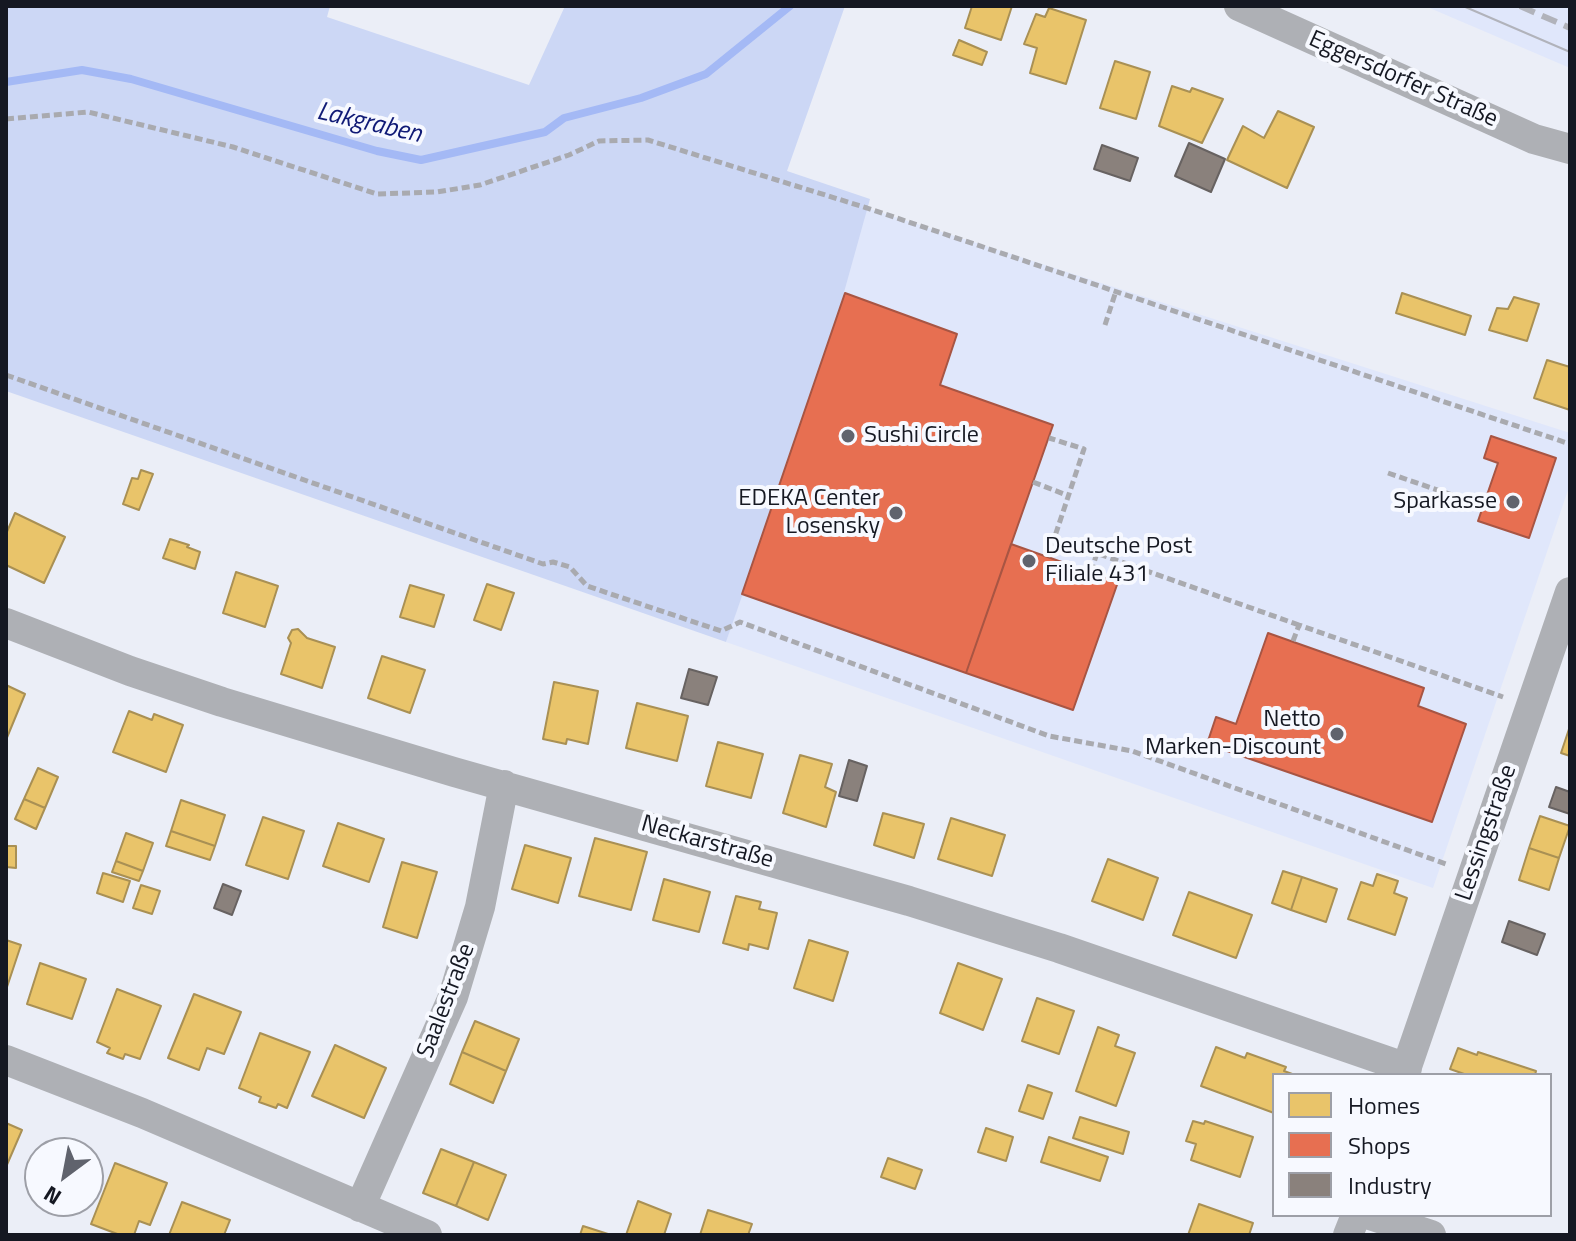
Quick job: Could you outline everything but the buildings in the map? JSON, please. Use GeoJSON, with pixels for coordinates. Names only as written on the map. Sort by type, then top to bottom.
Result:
{"type":"FeatureCollection","features":[{"type":"Feature","properties":{"kind":"street","name":"Eggersdorfer Straße"},"geometry":{"type":"LineString","coordinates":[[1239,6],[1534,139],[1570,149]]}},
{"type":"Feature","properties":{"kind":"street","name":"Lessingstraße"},"geometry":{"type":"LineString","coordinates":[[1405,1071],[1568,605]]}},
{"type":"Feature","properties":{"kind":"street","name":"Neckarstraße"},"geometry":{"type":"LineString","coordinates":[[6,623],[130,671],[222,702],[909,901],[1059,948],[1405,1071]]}},
{"type":"Feature","properties":{"kind":"street","name":"Saalestraße"},"geometry":{"type":"LineString","coordinates":[[360,1207],[453,997],[480,907],[504,785]]}},
{"type":"Feature","properties":{"kind":"street"},"geometry":{"type":"LineString","coordinates":[[6,1060],[142,1113],[427,1235]]}},
{"type":"Feature","properties":{"kind":"street"},"geometry":{"type":"LineString","coordinates":[[1376,1217],[1431,1235]]}},
{"type":"Feature","properties":{"kind":"path"},"geometry":{"type":"LineString","coordinates":[[6,119],[88,112],[233,147],[377,194],[437,192],[480,185],[569,155],[599,141],[648,140],[867,208],[1570,444]]}},
{"type":"Feature","properties":{"kind":"path"},"geometry":{"type":"LineString","coordinates":[[1105,325],[1116,291]]}},
{"type":"Feature","properties":{"kind":"path"},"geometry":{"type":"LineString","coordinates":[[6,375],[543,564],[553,562],[570,567],[587,586],[721,631],[740,622],[1049,736],[1132,751],[1446,864]]}},
{"type":"Feature","properties":{"kind":"path"},"geometry":{"type":"LineString","coordinates":[[1048,557],[1084,449],[1049,438]]}},
{"type":"Feature","properties":{"kind":"path"},"geometry":{"type":"LineString","coordinates":[[1388,473],[1455,496]]}},
{"type":"Feature","properties":{"kind":"path"},"geometry":{"type":"LineString","coordinates":[[1033,482],[1069,496]]}},
{"type":"Feature","properties":{"kind":"path"},"geometry":{"type":"LineString","coordinates":[[1054,538],[1503,697]]}},
{"type":"Feature","properties":{"kind":"path"},"geometry":{"type":"LineString","coordinates":[[1091,572],[1097,553]]}},
{"type":"Feature","properties":{"kind":"path"},"geometry":{"type":"LineString","coordinates":[[1293,641],[1299,625]]}},
{"type":"Feature","properties":{"kind":"shaded area"},"geometry":{"type":"Polygon","coordinates":[[[6,6],[330,6],[327,17],[529,85],[565,6],[845,6],[787,171],[870,199],[829,346],[726,642],[6,391],[6,6]]]}},
{"type":"Feature","properties":{"kind":"shaded area"},"geometry":{"type":"Polygon","coordinates":[[[1425,6],[1570,6],[1570,68],[1425,6]]]}},
{"type":"Feature","properties":{"kind":"shaded area"},"geometry":{"type":"Polygon","coordinates":[[[867,208],[1570,433],[1570,484],[1433,888],[726,642],[867,208]]]}},
{"type":"Feature","properties":{"kind":"waterway","name":"Lakgraben"},"geometry":{"type":"LineString","coordinates":[[6,82],[82,70],[131,79],[377,151],[421,160],[545,132],[564,118],[641,98],[706,74],[790,6]]}},
{"type":"Feature","properties":{"kind":"tram line"},"geometry":{"type":"LineString","coordinates":[[1463,6],[1570,52]]}},
{"type":"Feature","properties":{"kind":"railway"},"geometry":{"type":"LineString","coordinates":[[1520,6],[1570,28]]}},
{"type":"Feature","properties":{"kind":"place","name":"Sushi Circle"},"geometry":{"type":"Point","coordinates":[848,436]}},
{"type":"Feature","properties":{"kind":"place","name":"Sparkasse"},"geometry":{"type":"Point","coordinates":[1513,502]}},
{"type":"Feature","properties":{"kind":"place","name":"EDEKA Center Losensky"},"geometry":{"type":"Point","coordinates":[896,513]}},
{"type":"Feature","properties":{"kind":"place","name":"Deutsche Post Filiale 431"},"geometry":{"type":"Point","coordinates":[1029,561]}},
{"type":"Feature","properties":{"kind":"place","name":"Netto Marken-Discount"},"geometry":{"type":"Point","coordinates":[1337,734]}}]}
